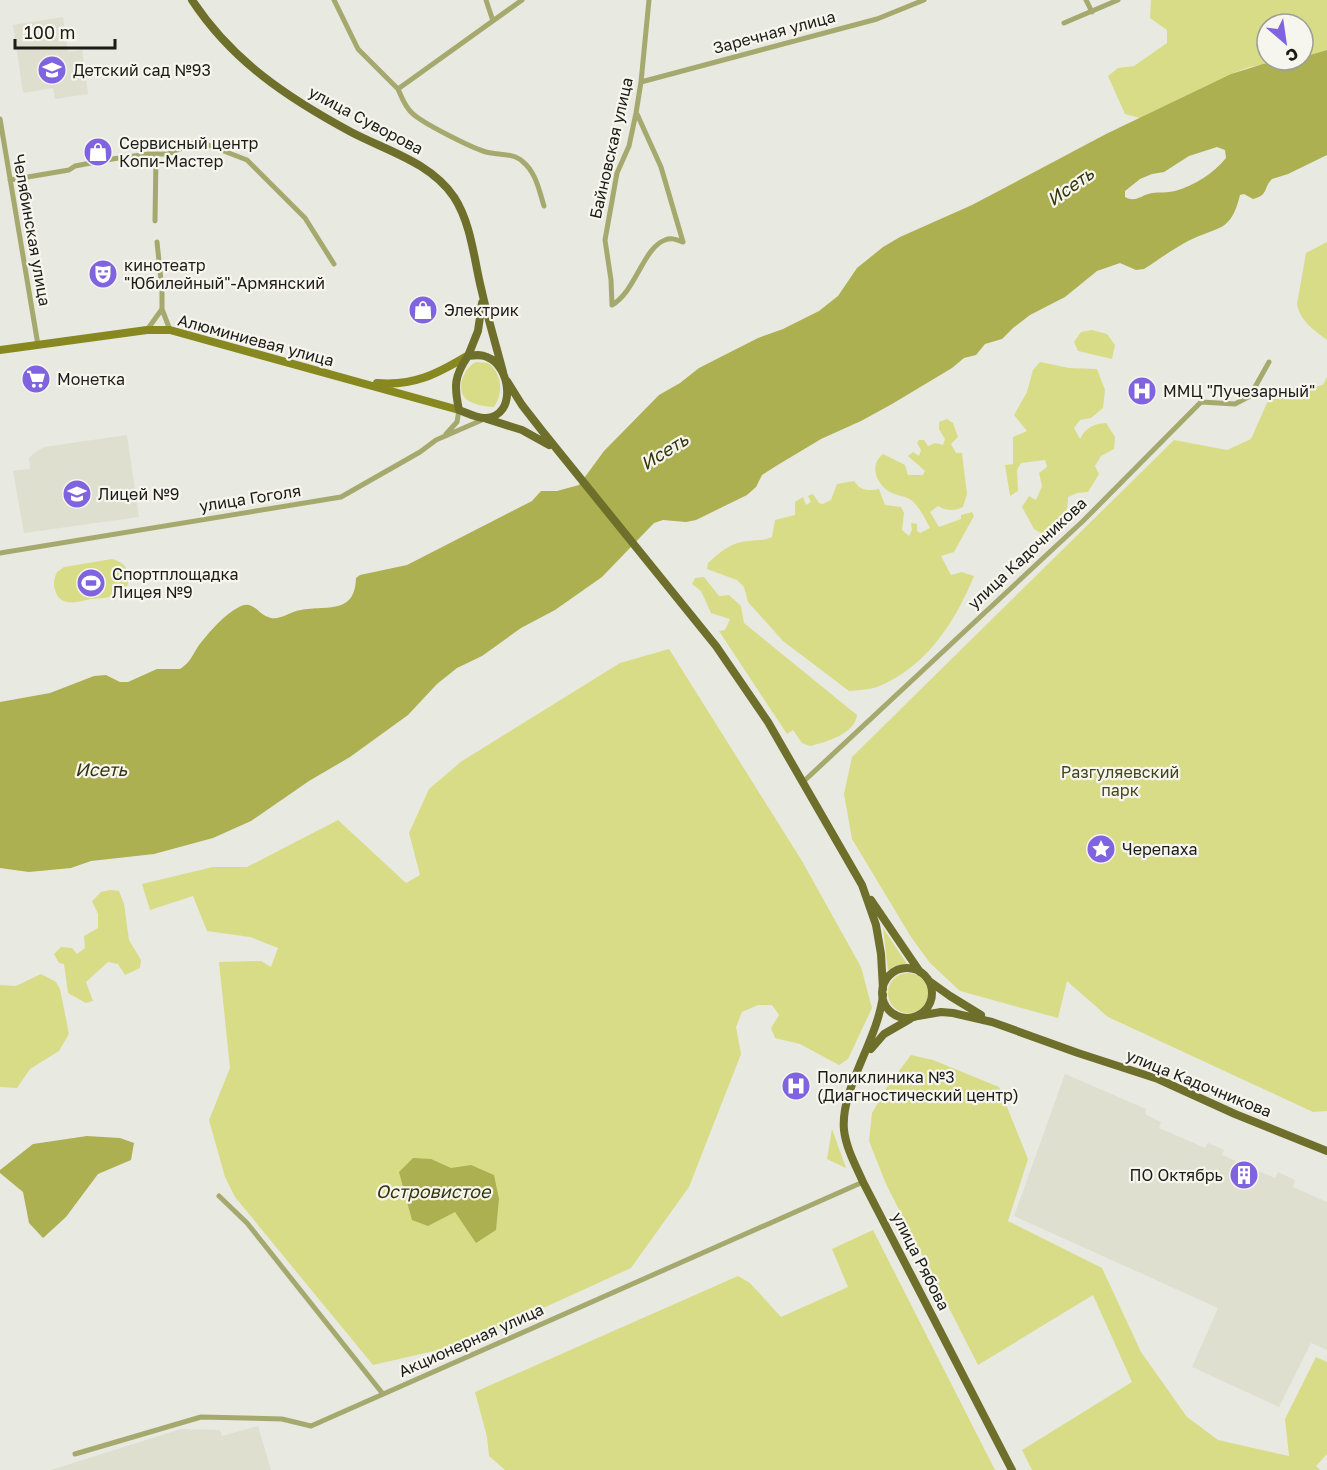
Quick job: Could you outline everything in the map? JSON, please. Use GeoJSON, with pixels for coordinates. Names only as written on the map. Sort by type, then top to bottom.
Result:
{"type":"FeatureCollection","features":[{"type":"Feature","properties":{"kind":"main road","name":"улица Суворова"},"geometry":{"type":"LineString","coordinates":[[192,0],[225,43],[256,71],[300,103],[354,133],[418,164],[440,180],[453,195],[463,214],[471,242],[503,372]]}},
{"type":"Feature","properties":{"kind":"main road"},"geometry":{"type":"LineString","coordinates":[[459,410],[456,376],[468,356],[478,331],[482,293]]}},
{"type":"Feature","properties":{"kind":"main road","name":"Алюминиевая улица"},"geometry":{"type":"LineString","coordinates":[[0,350],[147,330],[170,330],[362,382]]}},
{"type":"Feature","properties":{"kind":"main road"},"geometry":{"type":"LineString","coordinates":[[362,382],[406,383],[439,373],[468,356],[491,358],[503,372],[522,405],[735,671],[768,722],[862,885],[920,972],[965,1007],[992,1022]]}},
{"type":"Feature","properties":{"kind":"main road"},"geometry":{"type":"LineString","coordinates":[[486,418],[499,412],[505,404],[508,394],[507,381]]}},
{"type":"Feature","properties":{"kind":"main road"},"geometry":{"type":"LineString","coordinates":[[362,382],[486,418],[532,434],[551,446],[569,463]]}},
{"type":"Feature","properties":{"kind":"main road"},"geometry":{"type":"LineString","coordinates":[[862,885],[876,925],[886,1007],[895,1015],[915,1017],[941,1012],[992,1022]]}},
{"type":"Feature","properties":{"kind":"main road"},"geometry":{"type":"LineString","coordinates":[[864,1059],[880,1012],[888,978],[897,971],[908,969],[920,972]]}},
{"type":"Feature","properties":{"kind":"main road"},"geometry":{"type":"LineString","coordinates":[[864,1059],[884,1034],[927,1008],[932,997],[928,980]]}},
{"type":"Feature","properties":{"kind":"main road","name":"улица Кадочникова"},"geometry":{"type":"LineString","coordinates":[[992,1022],[1158,1079],[1235,1114],[1327,1151]]}},
{"type":"Feature","properties":{"kind":"main road","name":"улица Рябова"},"geometry":{"type":"LineString","coordinates":[[864,1059],[849,1095],[844,1122],[848,1145],[863,1182],[1012,1470]]}},
{"type":"Feature","properties":{"kind":"street"},"geometry":{"type":"LineString","coordinates":[[334,0],[358,49],[398,89],[411,112],[424,122],[475,148],[522,160],[534,176],[544,206]]}},
{"type":"Feature","properties":{"kind":"street"},"geometry":{"type":"LineString","coordinates":[[486,0],[493,21]]}},
{"type":"Feature","properties":{"kind":"street"},"geometry":{"type":"LineString","coordinates":[[398,89],[522,0]]}},
{"type":"Feature","properties":{"kind":"street","name":"Байновская улица"},"geometry":{"type":"LineString","coordinates":[[636,113],[662,167],[684,242],[673,238],[664,240],[648,255],[624,296],[612,304],[605,240],[617,173],[628,146],[636,113],[649,0]]}},
{"type":"Feature","properties":{"kind":"street","name":"Заречная улица"},"geometry":{"type":"LineString","coordinates":[[641,82],[877,19],[924,0]]}},
{"type":"Feature","properties":{"kind":"street"},"geometry":{"type":"LineString","coordinates":[[1086,0],[1092,12]]}},
{"type":"Feature","properties":{"kind":"street"},"geometry":{"type":"LineString","coordinates":[[1064,23],[1118,0]]}},
{"type":"Feature","properties":{"kind":"street","name":"Челябинская улица"},"geometry":{"type":"LineString","coordinates":[[0,119],[3,160],[10,180],[38,345]]}},
{"type":"Feature","properties":{"kind":"street"},"geometry":{"type":"LineString","coordinates":[[10,180],[69,170],[75,166],[112,159],[168,154],[198,141],[247,160],[305,218],[334,264]]}},
{"type":"Feature","properties":{"kind":"street"},"geometry":{"type":"LineString","coordinates":[[155,221],[156,155]]}},
{"type":"Feature","properties":{"kind":"street"},"geometry":{"type":"LineString","coordinates":[[157,242],[162,309],[170,330]]}},
{"type":"Feature","properties":{"kind":"street"},"geometry":{"type":"LineString","coordinates":[[147,330],[162,309]]}},
{"type":"Feature","properties":{"kind":"street","name":"улица Кадочникова"},"geometry":{"type":"LineString","coordinates":[[803,782],[1083,521],[1201,402],[1235,404],[1250,396],[1269,362]]}},
{"type":"Feature","properties":{"kind":"street"},"geometry":{"type":"LineString","coordinates":[[436,440],[453,427],[459,416],[459,410]]}},
{"type":"Feature","properties":{"kind":"street","name":"улица Гоголя"},"geometry":{"type":"LineString","coordinates":[[0,553],[341,497],[420,452],[436,440],[486,418]]}},
{"type":"Feature","properties":{"kind":"street","name":"Акционерная улица"},"geometry":{"type":"LineString","coordinates":[[75,1454],[201,1417],[282,1419],[311,1426],[863,1182]]}},
{"type":"Feature","properties":{"kind":"street"},"geometry":{"type":"LineString","coordinates":[[219,1196],[247,1223],[383,1394]]}},
{"type":"Feature","properties":{"kind":"shaded area","name":"Детский сад №93"},"geometry":{"type":"Polygon","coordinates":[[[63,17],[68,52],[82,50],[88,94],[55,99],[53,88],[23,93],[13,25],[63,17]]]}},
{"type":"Feature","properties":{"kind":"shaded area","name":"Лицей №9"},"geometry":{"type":"Polygon","coordinates":[[[127,435],[139,517],[24,533],[13,471],[30,469],[29,458],[44,447],[127,435]]]}},
{"type":"Feature","properties":{"kind":"shaded area"},"geometry":{"type":"Polygon","coordinates":[[[1065,1074],[1146,1109],[1145,1114],[1161,1122],[1159,1128],[1205,1148],[1208,1143],[1224,1150],[1222,1155],[1275,1178],[1278,1172],[1295,1180],[1293,1187],[1327,1202],[1327,1350],[1311,1343],[1279,1407],[1192,1367],[1218,1308],[1014,1216],[1065,1074]]]}},
{"type":"Feature","properties":{"kind":"shaded area"},"geometry":{"type":"Polygon","coordinates":[[[258,1426],[271,1470],[51,1470],[181,1429],[220,1430],[222,1436],[258,1426]]]}},
{"type":"Feature","properties":{"kind":"green space"},"geometry":{"type":"Polygon","coordinates":[[[1151,0],[1327,0],[1327,50],[1315,54],[1315,12],[1255,12],[1255,66],[1231,74],[1140,118],[1125,114],[1108,76],[1118,68],[1134,66],[1167,43],[1167,30],[1150,18],[1151,0]]]}},
{"type":"Feature","properties":{"kind":"green space"},"geometry":{"type":"Polygon","coordinates":[[[1327,242],[1327,340],[1304,320],[1297,304],[1306,253],[1327,242]]]}},
{"type":"Feature","properties":{"kind":"green space"},"geometry":{"type":"Polygon","coordinates":[[[1092,330],[1107,334],[1115,345],[1112,359],[1078,351],[1074,342],[1081,332],[1092,330]]]}},
{"type":"Feature","properties":{"kind":"green space"},"geometry":{"type":"Polygon","coordinates":[[[476,362],[488,363],[499,378],[499,396],[494,407],[471,402],[466,399],[461,390],[465,373],[476,362]]]}},
{"type":"Feature","properties":{"kind":"green space"},"geometry":{"type":"Polygon","coordinates":[[[1040,362],[1069,368],[1097,369],[1105,390],[1103,408],[1091,418],[1080,420],[1074,428],[1080,439],[1091,427],[1106,423],[1115,437],[1114,449],[1101,456],[1095,466],[1099,474],[1088,492],[1068,497],[1063,520],[1046,536],[1034,529],[1022,507],[1029,496],[1036,500],[1042,486],[1039,473],[1047,467],[1045,460],[1021,463],[1017,470],[1018,491],[1010,496],[1005,465],[1013,464],[1013,437],[1027,431],[1014,415],[1027,392],[1033,370],[1040,362]]]}},
{"type":"Feature","properties":{"kind":"green space","name":"Разгуляевский парк"},"geometry":{"type":"Polygon","coordinates":[[[1327,377],[1327,1111],[1313,1112],[1108,1017],[1067,981],[1058,1018],[960,991],[930,963],[911,937],[852,839],[844,794],[852,757],[1174,440],[1227,450],[1251,439],[1270,396],[1323,385],[1327,377]]]}},
{"type":"Feature","properties":{"kind":"green space"},"geometry":{"type":"Polygon","coordinates":[[[947,419],[953,423],[958,437],[951,444],[956,453],[962,453],[967,494],[963,507],[950,510],[938,506],[930,512],[939,527],[961,519],[961,515],[972,512],[974,516],[954,552],[941,556],[951,575],[962,572],[974,576],[948,627],[924,656],[894,679],[877,687],[849,691],[783,641],[748,602],[744,587],[737,580],[707,569],[708,563],[731,546],[772,537],[775,520],[795,515],[795,502],[803,497],[806,505],[811,502],[808,496],[813,494],[819,503],[823,504],[831,500],[837,484],[854,481],[865,490],[879,489],[885,505],[901,507],[904,513],[902,530],[909,536],[912,530],[911,523],[917,524],[917,531],[920,533],[930,528],[922,513],[911,500],[892,493],[882,486],[875,470],[878,459],[883,454],[905,465],[908,475],[923,475],[925,471],[908,456],[913,452],[919,456],[921,450],[917,443],[919,440],[924,440],[928,446],[935,443],[943,445],[945,439],[939,429],[939,422],[947,419]]]}},
{"type":"Feature","properties":{"kind":"green space","name":"Спортплощадка Лицея №9"},"geometry":{"type":"Polygon","coordinates":[[[112,559],[123,564],[129,577],[126,588],[119,594],[75,602],[65,602],[57,596],[54,583],[57,572],[64,567],[112,559]]]}},
{"type":"Feature","properties":{"kind":"green space"},"geometry":{"type":"Polygon","coordinates":[[[704,577],[719,596],[729,595],[741,606],[744,623],[857,715],[851,727],[839,736],[810,746],[802,743],[793,730],[787,734],[719,631],[725,630],[730,619],[711,613],[701,591],[692,584],[695,578],[704,577]]]}},
{"type":"Feature","properties":{"kind":"green space"},"geometry":{"type":"Polygon","coordinates":[[[669,649],[802,861],[861,967],[872,1008],[848,1059],[839,1065],[800,1044],[775,1038],[771,1028],[779,1015],[772,1005],[758,1005],[742,1012],[736,1027],[741,1054],[689,1187],[631,1268],[464,1344],[373,1365],[235,1197],[225,1177],[209,1120],[230,1068],[219,962],[261,961],[271,967],[278,948],[250,937],[207,931],[193,896],[150,910],[142,884],[213,867],[247,867],[338,820],[406,883],[420,875],[409,833],[429,789],[462,761],[620,663],[669,649]]]}},
{"type":"Feature","properties":{"kind":"green space"},"geometry":{"type":"Polygon","coordinates":[[[119,891],[124,904],[129,940],[141,960],[140,968],[125,975],[118,964],[108,962],[86,982],[93,1001],[86,1003],[68,993],[64,964],[59,963],[54,954],[61,947],[72,948],[77,954],[85,948],[84,936],[98,928],[98,914],[92,901],[101,892],[119,891]]]}},
{"type":"Feature","properties":{"kind":"green space"},"geometry":{"type":"Polygon","coordinates":[[[883,928],[907,964],[888,970],[883,928]]]}},
{"type":"Feature","properties":{"kind":"green space"},"geometry":{"type":"Polygon","coordinates":[[[908,973],[922,979],[928,993],[922,1007],[908,1013],[894,1007],[888,993],[894,979],[908,973]]]}},
{"type":"Feature","properties":{"kind":"green space"},"geometry":{"type":"Polygon","coordinates":[[[41,974],[56,982],[60,989],[69,1034],[59,1051],[30,1069],[17,1088],[0,1087],[0,985],[16,986],[41,974]]]}},
{"type":"Feature","properties":{"kind":"green space"},"geometry":{"type":"Polygon","coordinates":[[[911,1055],[933,1060],[999,1087],[1028,1159],[1008,1221],[1102,1268],[1141,1352],[1187,1417],[1218,1440],[1289,1456],[1285,1419],[1316,1357],[1327,1362],[1327,1454],[1316,1466],[1320,1470],[1032,1470],[1022,1450],[1132,1382],[1093,1295],[978,1365],[886,1184],[869,1141],[872,1113],[887,1087],[911,1055]]]}},
{"type":"Feature","properties":{"kind":"green space"},"geometry":{"type":"Polygon","coordinates":[[[832,1129],[846,1168],[827,1159],[832,1129]]]}},
{"type":"Feature","properties":{"kind":"green space"},"geometry":{"type":"Polygon","coordinates":[[[873,1230],[995,1470],[505,1470],[489,1456],[487,1437],[475,1392],[738,1276],[750,1283],[781,1317],[848,1287],[832,1249],[873,1230]]]}},
{"type":"Feature","properties":{"kind":"water","name":"Исеть"},"geometry":{"type":"Polygon","coordinates":[[[1327,50],[1327,155],[1288,174],[1272,179],[1264,193],[1258,197],[1253,199],[1244,194],[1240,195],[1232,216],[1222,227],[1188,241],[1144,269],[1136,270],[1120,263],[1097,271],[1065,297],[1030,315],[1002,339],[985,344],[976,355],[964,358],[952,368],[892,404],[821,439],[776,466],[762,475],[756,487],[747,495],[696,520],[686,522],[663,520],[654,523],[602,577],[555,610],[521,628],[482,656],[457,668],[437,684],[408,715],[350,757],[309,781],[251,821],[213,838],[154,854],[91,861],[71,868],[29,872],[0,868],[0,702],[50,693],[94,676],[106,675],[120,682],[128,682],[157,669],[180,669],[218,624],[239,607],[252,606],[266,616],[275,618],[297,611],[338,606],[351,598],[356,578],[360,575],[407,565],[532,501],[541,491],[557,491],[579,485],[604,451],[659,395],[680,383],[699,368],[819,311],[838,296],[857,268],[883,247],[972,205],[1106,134],[1231,74],[1255,66],[1255,72],[1315,72],[1315,54],[1327,50]],[[1217,147],[1189,156],[1164,172],[1140,179],[1125,191],[1125,197],[1135,199],[1152,193],[1182,189],[1210,174],[1226,158],[1225,150],[1217,147]]]}},
{"type":"Feature","properties":{"kind":"water"},"geometry":{"type":"Polygon","coordinates":[[[87,1136],[120,1138],[134,1143],[131,1160],[98,1174],[66,1217],[43,1238],[29,1223],[23,1192],[0,1173],[0,1170],[33,1144],[87,1136]]]}},
{"type":"Feature","properties":{"kind":"water","name":"Островистое"},"geometry":{"type":"Polygon","coordinates":[[[413,1158],[431,1159],[451,1168],[471,1165],[494,1175],[499,1199],[496,1230],[476,1243],[455,1212],[428,1226],[412,1220],[399,1172],[413,1158]]]}},
{"type":"Feature","properties":{"kind":"place","name":"Детский сад №93"},"geometry":{"type":"Point","coordinates":[52,70]}},
{"type":"Feature","properties":{"kind":"place","name":"Сервисный центр Копи-Мастер"},"geometry":{"type":"Point","coordinates":[98,152]}},
{"type":"Feature","properties":{"kind":"place","name":"кинотеатр \"Юбилейный\"-Армянский"},"geometry":{"type":"Point","coordinates":[103,274]}},
{"type":"Feature","properties":{"kind":"place","name":"Электрик"},"geometry":{"type":"Point","coordinates":[423,310]}},
{"type":"Feature","properties":{"kind":"place","name":"Монетка"},"geometry":{"type":"Point","coordinates":[36,379]}},
{"type":"Feature","properties":{"kind":"place","name":"ММЦ \"Лучезарный\""},"geometry":{"type":"Point","coordinates":[1142,391]}},
{"type":"Feature","properties":{"kind":"place","name":"Лицей №9"},"geometry":{"type":"Point","coordinates":[77,494]}},
{"type":"Feature","properties":{"kind":"place","name":"Спортплощадка Лицея №9"},"geometry":{"type":"Point","coordinates":[91,583]}},
{"type":"Feature","properties":{"kind":"place","name":"Черепаха"},"geometry":{"type":"Point","coordinates":[1101,849]}},
{"type":"Feature","properties":{"kind":"place","name":"Поликлиника №3 (Диагностический центр)"},"geometry":{"type":"Point","coordinates":[796,1086]}},
{"type":"Feature","properties":{"kind":"place","name":"ПО Октябрь"},"geometry":{"type":"Point","coordinates":[1244,1175]}}]}
